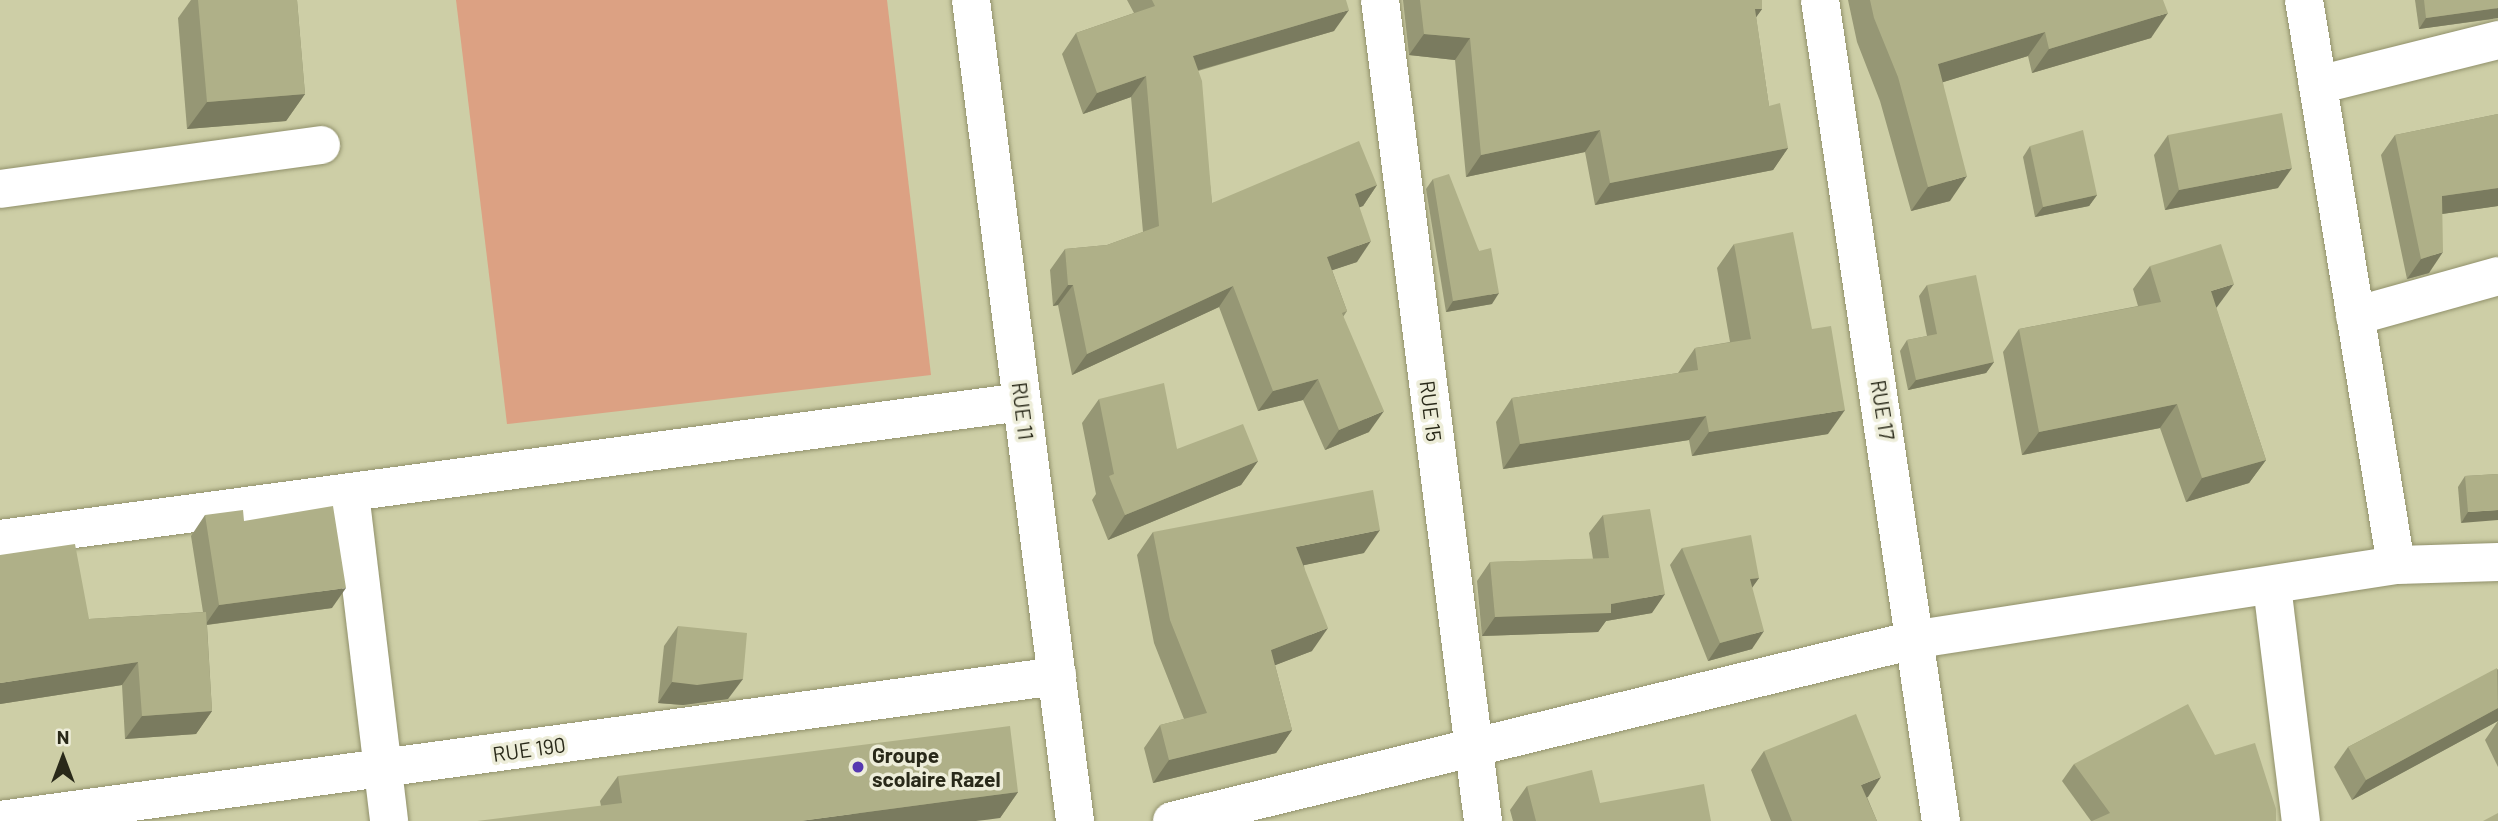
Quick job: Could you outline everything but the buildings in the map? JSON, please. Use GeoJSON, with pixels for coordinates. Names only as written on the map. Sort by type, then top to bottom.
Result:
{"type":"FeatureCollection","features":[{"type":"Feature","properties":{"kind":"street","name":"RUE 11"},"geometry":{"type":"LineString","coordinates":[[971,0],[1075,821]]}},
{"type":"Feature","properties":{"kind":"street","name":"RUE 15"},"geometry":{"type":"LineString","coordinates":[[1380,0],[1483,821]]}},
{"type":"Feature","properties":{"kind":"street","name":"RUE 17"},"geometry":{"type":"LineString","coordinates":[[1820,0],[1918,639],[1941,821]]}},
{"type":"Feature","properties":{"kind":"street"},"geometry":{"type":"LineString","coordinates":[[2304,0],[2396,565]]}},
{"type":"Feature","properties":{"kind":"street"},"geometry":{"type":"LineString","coordinates":[[2318,85],[2498,40]]}},
{"type":"Feature","properties":{"kind":"street"},"geometry":{"type":"LineString","coordinates":[[0,189],[321,145]]}},
{"type":"Feature","properties":{"kind":"street"},"geometry":{"type":"LineString","coordinates":[[2355,316],[2498,276]]}},
{"type":"Feature","properties":{"kind":"street"},"geometry":{"type":"LineString","coordinates":[[0,540],[1022,402]]}},
{"type":"Feature","properties":{"kind":"street"},"geometry":{"type":"LineString","coordinates":[[350,493],[388,821]]}},
{"type":"Feature","properties":{"kind":"street"},"geometry":{"type":"LineString","coordinates":[[1172,821],[1918,639],[2396,565],[2498,562]]}},
{"type":"Feature","properties":{"kind":"street"},"geometry":{"type":"LineString","coordinates":[[2272,586],[2301,821]]}},
{"type":"Feature","properties":{"kind":"street","name":"RUE 190"},"geometry":{"type":"LineString","coordinates":[[0,820],[1057,676]]}},
{"type":"Feature","properties":{"kind":"shaded area"},"geometry":{"type":"Polygon","coordinates":[[[456,0],[887,0],[931,375],[507,424],[456,0]]]}},
{"type":"Feature","properties":{"kind":"place","name":"Groupe scolaire Razel"},"geometry":{"type":"Point","coordinates":[858,767]}}]}
